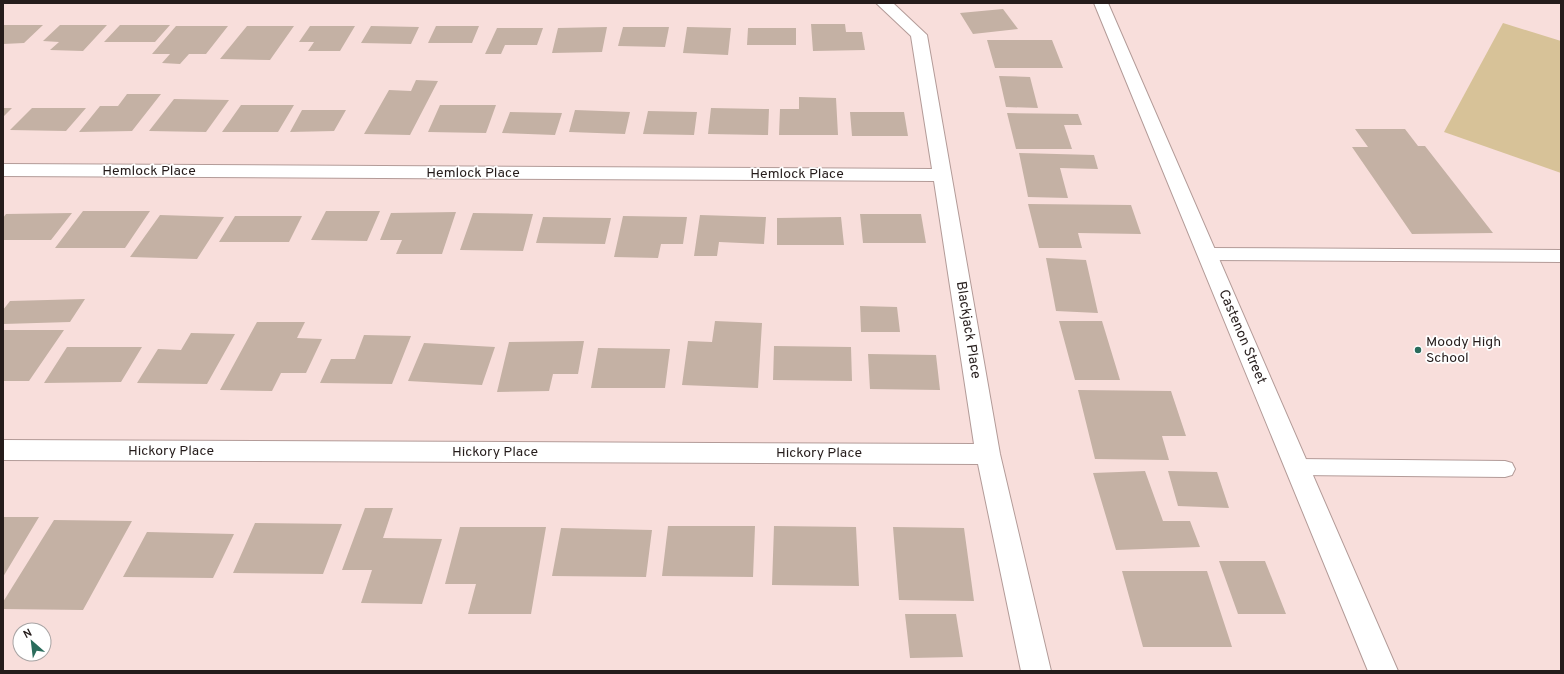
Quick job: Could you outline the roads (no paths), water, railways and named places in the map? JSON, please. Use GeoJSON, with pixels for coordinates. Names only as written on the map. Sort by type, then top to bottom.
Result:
{"type":"FeatureCollection","features":[{"type":"Feature","properties":{"kind":"street","name":"Blackjack Place"},"geometry":{"type":"LineString","coordinates":[[883,3],[892,9],[919,35],[988,454],[1036,671]]}},
{"type":"Feature","properties":{"kind":"street","name":"Castenon Street"},"geometry":{"type":"LineString","coordinates":[[1101,3],[1383,671]]}},
{"type":"Feature","properties":{"kind":"street","name":"Hemlock Place"},"geometry":{"type":"LineString","coordinates":[[3,170],[942,175]]}},
{"type":"Feature","properties":{"kind":"street","name":"Hickory Place"},"geometry":{"type":"LineString","coordinates":[[3,450],[988,454]]}},
{"type":"Feature","properties":{"kind":"lane"},"geometry":{"type":"LineString","coordinates":[[1207,254],[1561,256]]}},
{"type":"Feature","properties":{"kind":"lane"},"geometry":{"type":"LineString","coordinates":[[1297,467],[1505,469]]}},
{"type":"Feature","properties":{"kind":"place","name":"Moody High School"},"geometry":{"type":"Point","coordinates":[1418,350]}}]}
